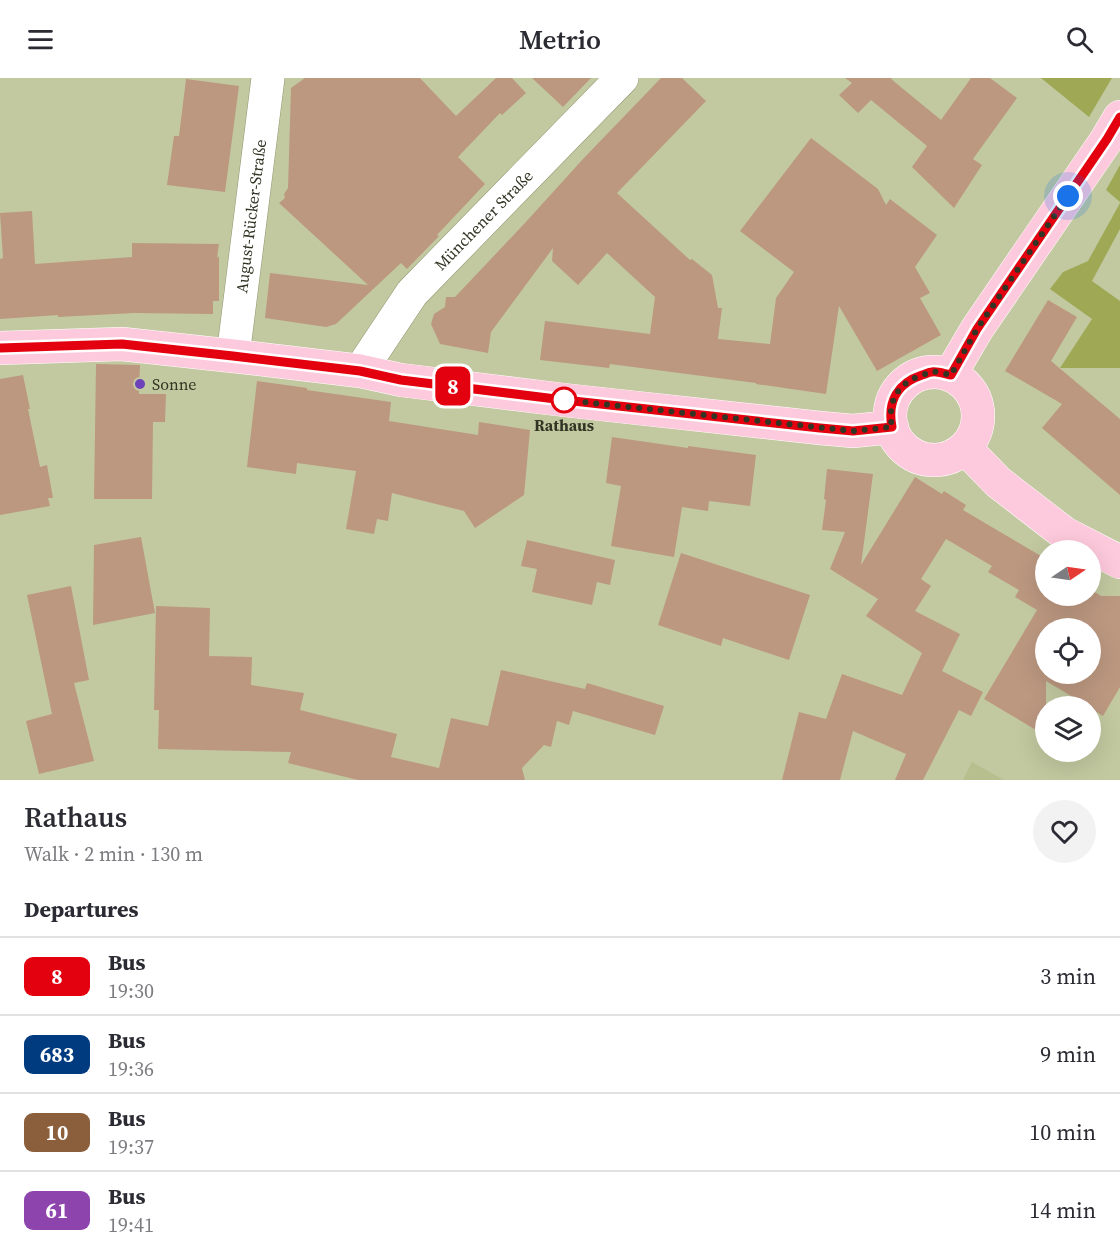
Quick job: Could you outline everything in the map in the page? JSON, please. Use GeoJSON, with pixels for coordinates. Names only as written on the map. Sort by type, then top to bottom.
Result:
{"type":"FeatureCollection","features":[{"type":"Feature","properties":{"kind":"main road"},"geometry":{"type":"LineString","coordinates":[[951,375],[977,329],[1120,117]]}},
{"type":"Feature","properties":{"kind":"main road"},"geometry":{"type":"LineString","coordinates":[[0,348],[122,344],[360,371],[401,380],[544,398],[820,428],[853,431],[892,427]]}},
{"type":"Feature","properties":{"kind":"main road"},"geometry":{"type":"LineString","coordinates":[[933,372],[951,375],[964,384],[973,396],[978,424],[973,437],[956,454],[942,460],[924,459],[904,448],[896,438],[890,416],[892,401],[899,389],[910,379],[933,372]]}},
{"type":"Feature","properties":{"kind":"main road"},"geometry":{"type":"LineString","coordinates":[[964,448],[998,482],[1065,533],[1120,562]]}},
{"type":"Feature","properties":{"kind":"street","name":"August-Rücker-Straße"},"geometry":{"type":"LineString","coordinates":[[233,356],[268,78]]}},
{"type":"Feature","properties":{"kind":"street","name":"Münchener Straße"},"geometry":{"type":"LineString","coordinates":[[360,371],[412,293],[622,78]]}},
{"type":"Feature","properties":{"kind":"shaded area"},"geometry":{"type":"Polygon","coordinates":[[[972,762],[1004,780],[963,780],[972,762]]]}},
{"type":"Feature","properties":{"kind":"green space"},"geometry":{"type":"Polygon","coordinates":[[[1041,78],[1112,78],[1089,117],[1041,78]]]}},
{"type":"Feature","properties":{"kind":"green space"},"geometry":{"type":"Polygon","coordinates":[[[1120,165],[1120,202],[1106,190],[1120,165]]]}},
{"type":"Feature","properties":{"kind":"green space"},"geometry":{"type":"Polygon","coordinates":[[[1120,203],[1120,229],[1092,281],[1120,301],[1120,368],[1060,368],[1092,319],[1050,289],[1063,272],[1088,261],[1120,203]]]}},
{"type":"Feature","properties":{"kind":"building"},"geometry":{"type":"Polygon","coordinates":[[[305,78],[420,78],[456,116],[496,78],[512,78],[526,93],[502,115],[500,113],[458,157],[485,184],[407,269],[401,263],[336,324],[326,327],[265,318],[270,273],[368,285],[279,203],[285,198],[284,194],[288,188],[291,88],[305,78]]]}},
{"type":"Feature","properties":{"kind":"building"},"geometry":{"type":"Polygon","coordinates":[[[532,78],[591,78],[563,107],[532,78]]]}},
{"type":"Feature","properties":{"kind":"building"},"geometry":{"type":"Polygon","coordinates":[[[661,78],[682,78],[706,101],[617,193],[690,260],[692,259],[712,275],[718,308],[722,308],[718,339],[770,344],[776,298],[794,272],[740,231],[811,138],[878,189],[886,205],[890,199],[937,235],[915,267],[930,293],[920,298],[941,335],[877,371],[839,306],[826,394],[610,364],[609,368],[540,360],[545,321],[650,334],[655,297],[607,253],[578,285],[552,261],[553,248],[491,332],[488,353],[440,344],[431,324],[434,314],[445,307],[446,297],[455,297],[661,78]]]}},
{"type":"Feature","properties":{"kind":"building"},"geometry":{"type":"Polygon","coordinates":[[[845,78],[893,78],[891,79],[941,120],[971,78],[990,78],[1017,98],[973,159],[982,165],[954,208],[912,167],[927,146],[871,100],[858,113],[839,95],[852,83],[845,78]]]}},
{"type":"Feature","properties":{"kind":"building"},"geometry":{"type":"Polygon","coordinates":[[[186,79],[239,86],[225,192],[167,185],[174,136],[179,136],[186,79]]]}},
{"type":"Feature","properties":{"kind":"building"},"geometry":{"type":"Polygon","coordinates":[[[32,211],[35,264],[132,257],[132,243],[219,244],[217,258],[219,256],[219,301],[213,301],[213,314],[134,313],[0,319],[0,259],[3,258],[0,213],[32,211]]]}},
{"type":"Feature","properties":{"kind":"building"},"geometry":{"type":"Polygon","coordinates":[[[1048,300],[1077,317],[1051,361],[1120,419],[1120,495],[1042,428],[1062,404],[1005,371],[1048,300]]]}},
{"type":"Feature","properties":{"kind":"building"},"geometry":{"type":"Polygon","coordinates":[[[96,364],[140,365],[139,394],[166,394],[165,422],[153,422],[152,499],[94,499],[96,364]]]}},
{"type":"Feature","properties":{"kind":"building"},"geometry":{"type":"Polygon","coordinates":[[[23,375],[40,467],[47,465],[53,498],[48,498],[50,506],[0,515],[0,379],[23,375]]]}},
{"type":"Feature","properties":{"kind":"building"},"geometry":{"type":"Polygon","coordinates":[[[257,381],[391,402],[389,421],[478,435],[479,422],[530,430],[524,495],[475,528],[464,511],[392,493],[388,521],[377,519],[374,534],[346,529],[356,471],[297,463],[296,474],[247,467],[257,381]]]}},
{"type":"Feature","properties":{"kind":"building"},"geometry":{"type":"Polygon","coordinates":[[[612,437],[756,455],[750,506],[709,501],[708,511],[682,507],[674,557],[611,546],[621,486],[606,483],[612,437]]]}},
{"type":"Feature","properties":{"kind":"building"},"geometry":{"type":"Polygon","coordinates":[[[827,469],[873,474],[861,565],[915,477],[942,494],[944,491],[966,505],[963,510],[1035,553],[1035,606],[1101,606],[1101,596],[1120,596],[1120,687],[1103,716],[1101,715],[1101,696],[1071,696],[1051,684],[1101,684],[1101,618],[1035,618],[1035,684],[1046,684],[1046,696],[1035,696],[1035,729],[984,699],[1037,610],[1015,597],[1019,590],[988,572],[992,566],[946,539],[921,579],[931,586],[915,611],[960,634],[942,671],[983,692],[971,716],[959,710],[923,780],[895,780],[906,754],[853,731],[840,780],[782,780],[799,712],[826,719],[842,674],[902,695],[922,653],[866,616],[878,599],[830,569],[845,532],[822,530],[826,500],[824,499],[827,469]]]}},
{"type":"Feature","properties":{"kind":"building"},"geometry":{"type":"Polygon","coordinates":[[[141,537],[155,613],[93,625],[94,545],[141,537]]]}},
{"type":"Feature","properties":{"kind":"building"},"geometry":{"type":"Polygon","coordinates":[[[527,540],[615,560],[610,585],[597,582],[592,605],[532,592],[537,569],[521,566],[527,540]]]}},
{"type":"Feature","properties":{"kind":"building"},"geometry":{"type":"Polygon","coordinates":[[[681,553],[810,595],[789,660],[723,638],[721,646],[658,625],[681,553]]]}},
{"type":"Feature","properties":{"kind":"building"},"geometry":{"type":"Polygon","coordinates":[[[71,586],[89,680],[74,683],[94,761],[39,774],[26,721],[52,714],[27,595],[71,586]]]}},
{"type":"Feature","properties":{"kind":"building"},"geometry":{"type":"Polygon","coordinates":[[[156,606],[210,608],[209,656],[252,657],[251,685],[304,693],[300,710],[397,734],[391,757],[439,768],[451,718],[488,726],[501,670],[585,689],[587,683],[664,706],[655,735],[573,711],[569,725],[557,721],[551,747],[544,745],[522,768],[525,780],[358,780],[288,763],[291,752],[158,749],[159,710],[154,710],[156,606]]]}},
{"type":"Feature","properties":{"kind":"bus line","name":"8"},"geometry":{"type":"LineString","coordinates":[[0,348],[122,344],[360,371],[401,380],[564,400],[820,428],[853,431],[892,427],[890,416],[892,401],[899,389],[910,379],[933,372],[951,375],[977,329],[1120,117]]}},
{"type":"Feature","properties":{"kind":"place","name":"Sonne"},"geometry":{"type":"Point","coordinates":[140,384]}},
{"type":"Feature","properties":{"kind":"place","name":"Rathaus"},"geometry":{"type":"Point","coordinates":[564,400]}},
{"type":"Feature","properties":{"kind":"route"},"geometry":{"type":"LineString","coordinates":[[564,400],[853,431],[892,427],[890,416],[892,401],[899,389],[910,379],[933,372],[951,375],[977,329],[1068,196]]}}]}
